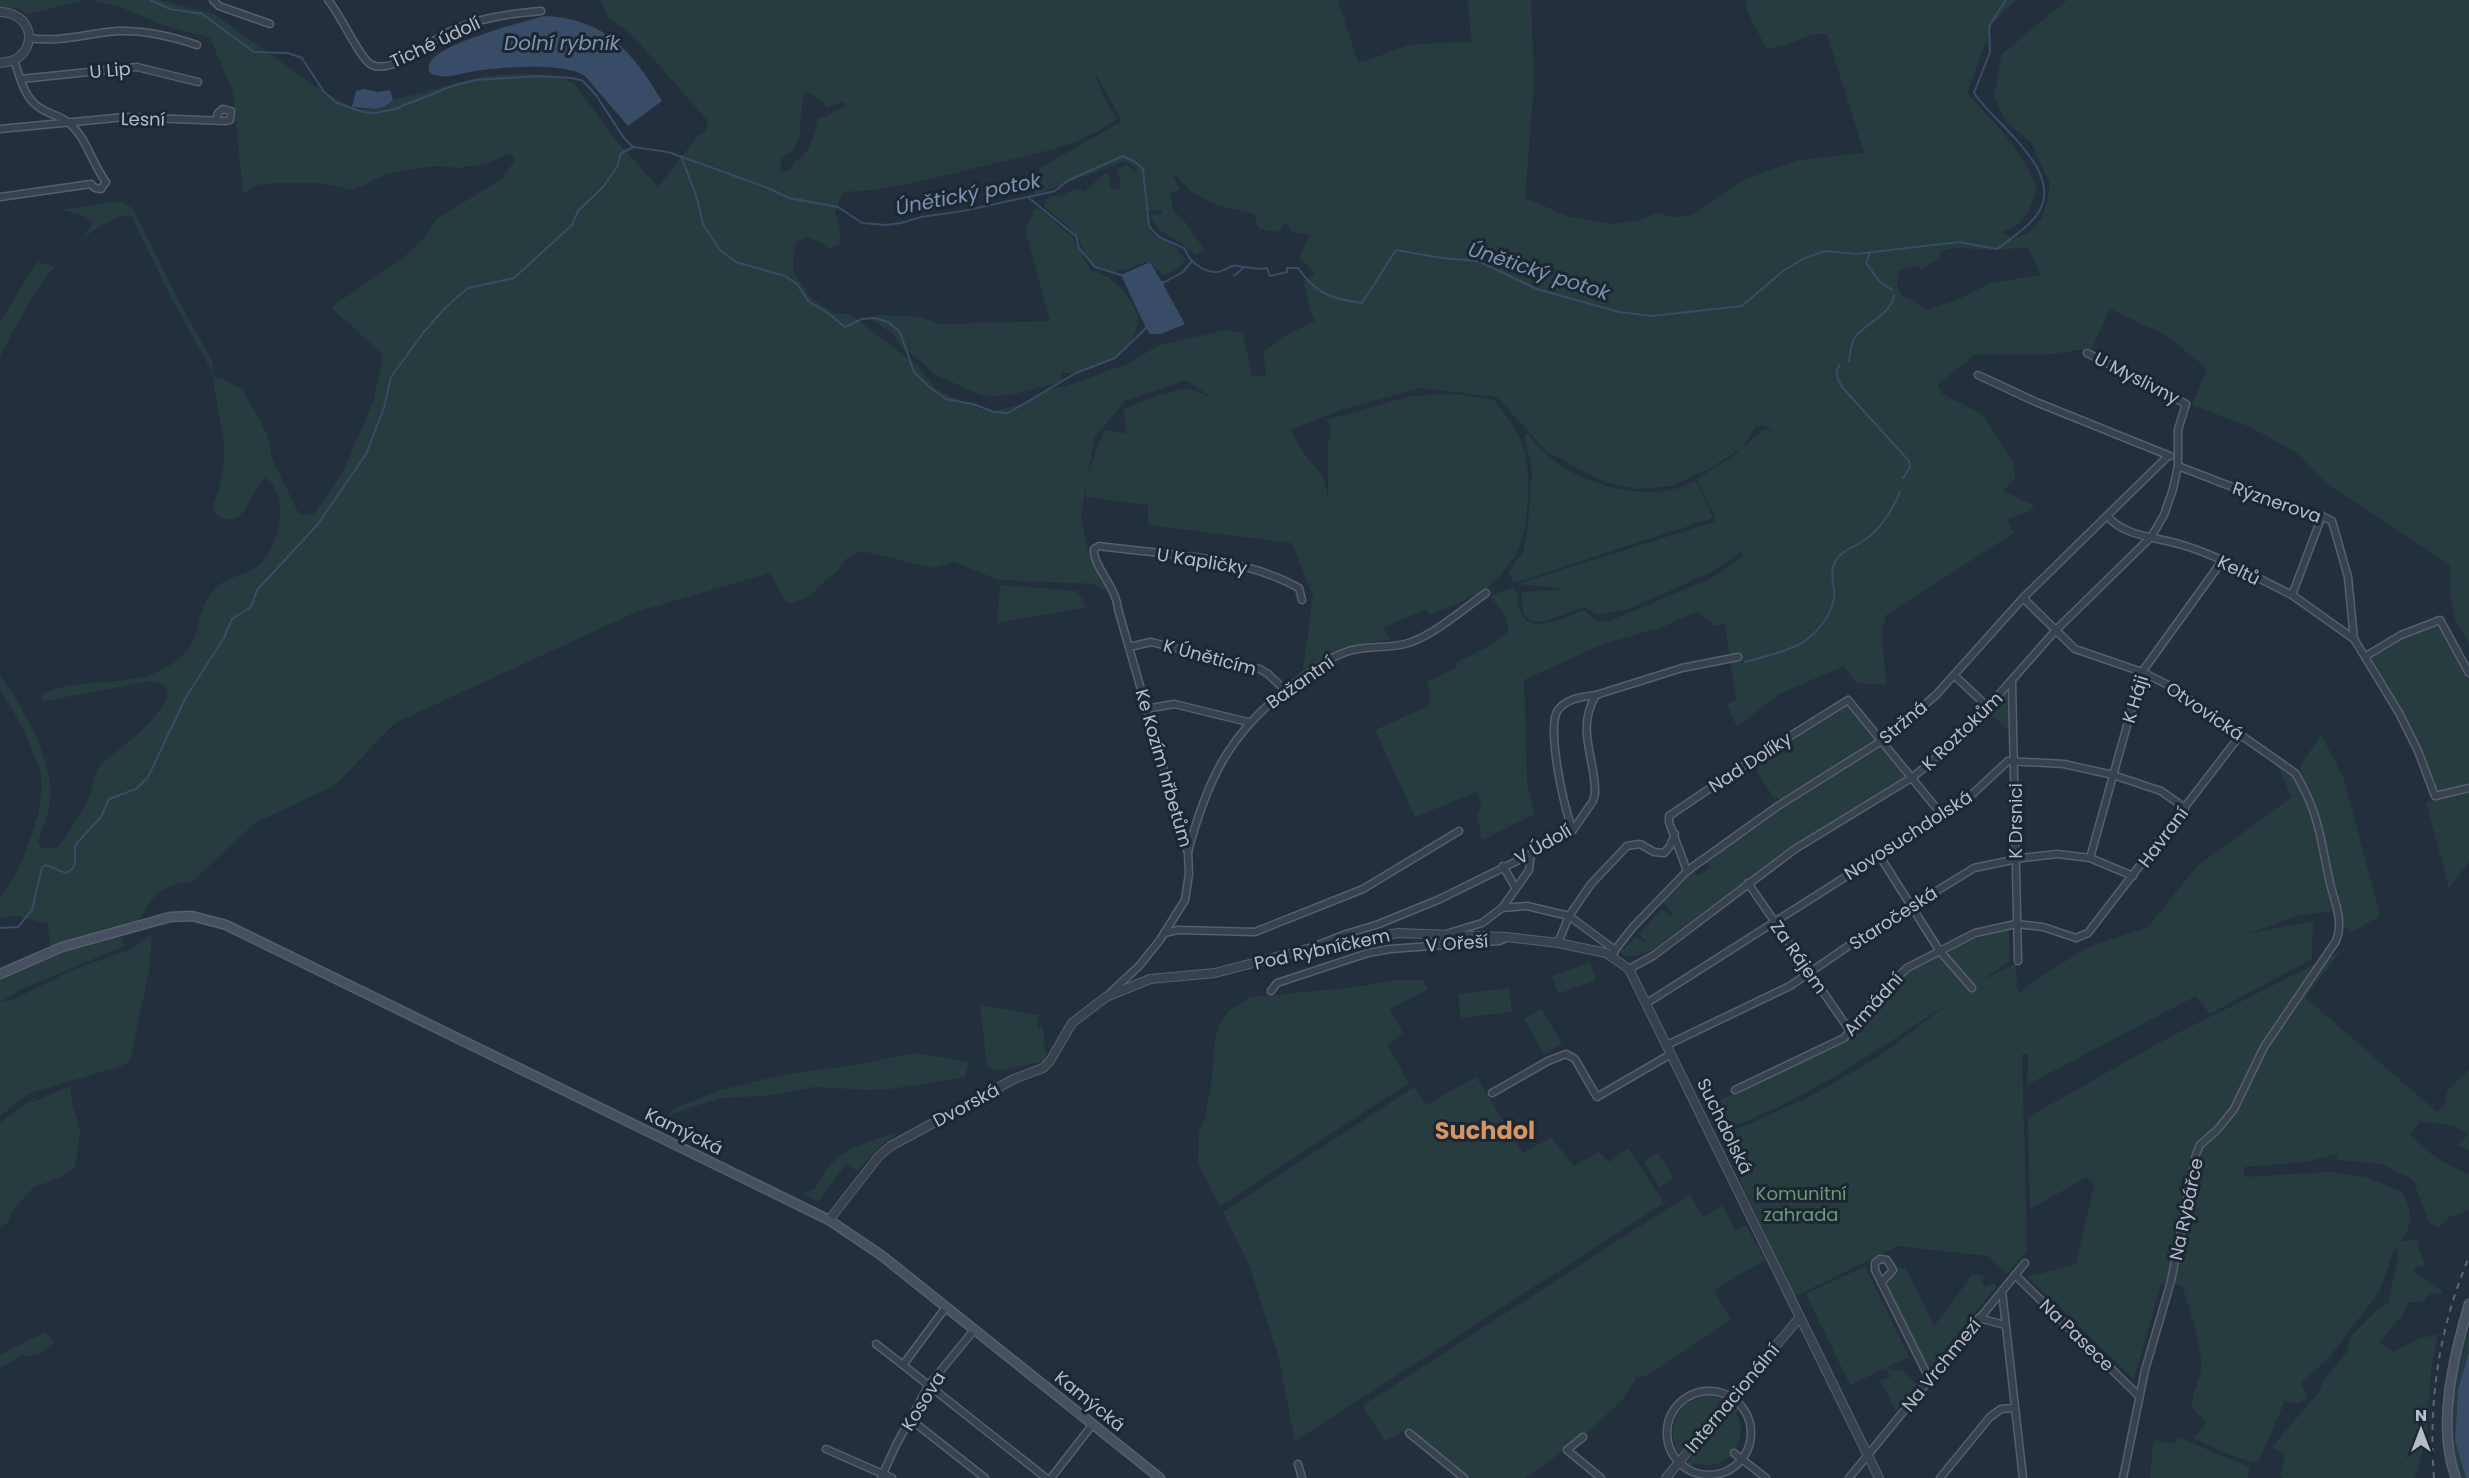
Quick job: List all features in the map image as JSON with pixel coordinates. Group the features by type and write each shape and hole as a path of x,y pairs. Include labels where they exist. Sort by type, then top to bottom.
{"main road":[{"name":"Kamýcká","path":"0,974 62,947 180,916 204,918 226,925 829,1220 863,1242 1160,1478"},
{"path":"2456,1478 2449,1452 2448,1412 2455,1351 2469,1304"}],"street":[{"path":"213,0 219,6 270,24"},
{"name":"Tiché údolí","path":"328,0 337,10 364,60 372,65 388,66 446,33 480,19 541,11"},
{"path":"0,12 11,13 22,20 27,26 29,38 21,54 14,60 0,63"},
{"path":"29,38 43,40 118,31 142,31 171,36 197,45"},
{"path":"14,60 27,96 39,108 69,122 81,137 106,182 104,188 95,188 91,184"},
{"name":"U Lip","path":"21,79 137,67 198,82"},
{"path":"36,124 39,108"},
{"name":"Lesní","path":"0,129 124,117 216,121"},
{"path":"0,197 91,184 100,174"},
{"name":"U Myslivny","path":"2087,353 2186,404"},
{"path":"1978,375 2036,402 2168,456 2177,455"},
{"name":"K Roztokům","path":"1629,969 1653,956 1795,849 1913,777 1948,748 2012,682 2055,631 2151,537 2170,502 2178,466 2178,430 2186,404"},
{"name":"Stržná","path":"1614,953 1641,918 1687,871 1778,806 1883,740 1936,695 2023,597 2108,517 2168,456"},
{"name":"Rýznerova","path":"2178,466 2292,510 2322,516 2332,521 2348,577 2354,639"},
{"path":"2292,596 2322,516"},
{"name":"Keltů","path":"2108,517 2141,536 2186,546 2222,561 2292,596 2354,639"},
{"name":"U Kapličky","path":"1094,554 1095,549 1099,546 1208,560 1250,568 1299,588 1302,600"},
{"name":"Ke Kozím hřbetům","path":"1094,554 1116,592 1146,709 1188,853 1189,874 1185,900 1164,933 1139,966 1106,997"},
{"name":"K Háji","path":"2090,858 2142,672 2222,561"},
{"name":"Bažantní","path":"1188,853 1210,785 1224,757 1248,722 1285,690 1321,664 1346,651 1407,643 1436,628 1486,593"},
{"name":"Otvovická","path":"2023,597 2075,649 2142,672 2172,687 2295,773 2308,794 2322,837 2330,884 2341,923 2336,941"},
{"path":"2366,656 2401,635 2440,620 2469,673"},
{"path":"2354,639 2399,713 2418,751 2435,796 2469,788"},
{"name":"K Úněticím","path":"1129,647 1151,642 1260,669 1285,690"},
{"path":"1573,830 1566,816 1561,794 1553,725 1556,713 1565,703 1682,668 1738,657"},
{"path":"1953,675 1988,707"},
{"name":"K Drsnici","path":"2012,682 2018,961"},
{"name":"V Údolí","path":"1314,946 1379,924 1440,898 1573,830 1593,801 1595,794 1585,724 1587,712 1596,695"},
{"name":"Nad Dolíky","path":"1687,871 1669,822 1669,816 1673,813 1848,700 1883,740"},
{"path":"1146,709 1174,704 1248,722"},
{"name":"Havraní","path":"2082,937 2088,933 2133,876 2241,734"},
{"path":"1883,740 1942,816"},
{"path":"2015,760 2064,764 2113,775 2161,791 2186,808"},
{"name":"Novosuchdolská","path":"1647,1003 1965,801 2008,761 2015,760"},
{"path":"1164,933 1178,930 1255,932 1363,889 1459,831"},
{"path":"1558,943 1569,916 1591,884 1627,846 1640,844 1654,852 1664,853 1675,834"},
{"path":"1442,934 1482,923 1502,908 1515,886 1529,870 1530,854"},
{"name":"Staročeská","path":"1667,1046 1790,986 1911,905 1974,868 2016,859 2057,854 2090,858 2133,876"},
{"path":"1879,855 1939,950 1972,988"},
{"path":"1503,866 1515,886"},
{"name":"Za Rájem","path":"1748,883 1850,1031"},
{"path":"1502,908 1527,906 1569,916 1614,953"},
{"name":"Armádní","path":"1735,1090 1747,1088 1842,1039 1906,968 1975,933 2016,924 2043,927 2070,936 2082,937"},
{"name":"Pod Rybníčkem","path":"1106,997 1150,979 1215,973 1314,946 1341,944 1398,933 1507,937 1614,953"},
{"name":"V Ořeší","path":"1271,991 1276,983 1368,953 1408,947 1498,941 1507,937"},
{"name":"Na Rybářce","path":"2123,1478 2139,1396 2171,1281 2196,1154 2200,1145 2218,1129 2234,1109 2264,1047 2336,941"},
{"name":"Suchdolská","path":"1614,953 1629,969 1647,1003 1879,1478"},
{"name":"Dvorská","path":"829,1220 879,1156 891,1146 1014,1079 1043,1068 1050,1061 1072,1023 1106,997"},
{"path":"1492,1093 1548,1060 1566,1054 1575,1059 1597,1097 1645,1067 1671,1054"},
{"path":"2015,1275 2025,1263"},
{"name":"Na Pasece","path":"2015,1275 2139,1396"},
{"name":"Na Vrchmezí","path":"1849,1478 2015,1275"},
{"path":"1881,1283 1929,1380"},
{"path":"2002,1291 2023,1478"},
{"path":"903,1365 946,1307"},
{"name":"Internacionální","path":"1666,1478 1799,1318"},
{"path":"1979,1318 2005,1325"},
{"name":"Kosova","path":"882,1475 929,1385 975,1330"},
{"path":"876,1344 1046,1478"},
{"path":"1703,1392 1718,1392 1732,1398 1743,1408 1751,1426 1750,1444 1743,1460 1729,1471 1712,1476 1694,1473 1678,1462 1667,1437 1668,1422 1676,1407 1688,1397 1703,1392"},
{"path":"1940,1478 1990,1417 2001,1409 2015,1408"},
{"path":"910,1419 985,1478"},
{"path":"1051,1478 1093,1424"},
{"path":"1409,1433 1464,1478"},
{"path":"1583,1437 1567,1450 1601,1478"},
{"path":"826,1449 892,1478"},
{"path":"1734,1453 1766,1478"},
{"path":"1299,1464 1302,1478"}],"green space":[{"path":"0,0 86,0 27,14 18,8 0,8"},
{"path":"91,0 159,0 214,14 318,88 358,109 376,109 393,100 484,76 523,74 556,76 575,84 614,138 658,187 698,136 705,132 708,121 641,45 626,30 610,20 600,0 1338,0 1358,62 1411,45 1472,42 1467,0 1531,0 1534,83 1525,198 1570,217 1613,224 1640,220 1657,213 1674,217 1691,215 1742,181 1778,167 1799,160 1864,153 1827,34 1812,35 1782,46 1766,48 1747,11 1746,0 2016,0 1993,23 1967,93 2017,151 2037,190 2021,221 2002,232 2013,239 2030,232 2042,218 2050,184 2031,142 2006,122 1994,97 2002,54 2067,0 2469,0 2469,645 2455,619 2451,602 2450,565 2327,484 2297,453 2248,426 2192,405 2206,371 2203,365 2165,335 2110,309 2092,348 2052,354 1974,355 1938,385 1942,394 1982,414 2013,461 2015,479 2003,491 2035,506 2028,512 2007,519 2014,533 1886,615 1882,630 1886,685 1856,683 1844,666 1779,694 1737,727 1727,704 1736,699 1725,624 1715,626 1697,611 1663,627 1603,644 1524,680 1527,783 1534,814 1482,840 1477,815 1482,804 1476,792 1415,817 1375,730 1426,707 1431,700 1427,682 1457,667 1456,663 1482,650 1508,632 1507,618 1490,596 1513,588 1520,611 1531,623 1548,623 1584,610 1596,620 1609,621 1712,578 1744,555 1741,552 1712,572 1629,609 1597,615 1585,607 1545,621 1531,621 1524,615 1521,592 1566,589 1517,584 1714,522 1715,518 1697,479 1732,457 1763,430 1773,431 1763,425 1755,427 1743,447 1709,469 1671,486 1639,489 1606,483 1547,452 1497,397 1421,388 1347,408 1290,430 1308,459 1323,476 1328,498 1328,443 1331,430 1327,420 1411,396 1457,394 1495,400 1520,437 1527,466 1528,496 1522,538 1513,558 1488,587 1475,595 1429,615 1426,609 1383,628 1391,639 1346,647 1303,669 1313,596 1292,543 1148,525 1148,505 1086,497 1086,486 1081,516 1089,556 1093,557 1112,594 1094,584 998,580 954,562 934,568 861,551 848,557 840,568 808,597 793,603 786,602 769,573 636,612 395,723 334,786 255,823 192,882 174,884 156,894 138,921 50,947 48,924 14,915 0,918 0,896 14,878 23,859 38,815 42,787 40,770 22,726 0,690 0,675 17,700 44,756 48,771 50,800 38,841 45,849 57,847 83,809 100,765 150,722 162,708 167,695 165,686 151,681 45,701 41,694 71,686 148,676 172,664 194,640 202,610 211,594 225,581 248,572 266,557 277,535 280,509 274,486 266,478 262,480 244,511 236,519 221,519 212,508 220,486 224,462 224,441 211,370 172,299 131,216 117,218 90,233 74,246 86,234 93,222 80,214 60,210 122,201 133,209 212,361 213,377 221,378 243,390 267,434 272,459 299,514 313,515 343,472 374,399 383,355 331,307 403,258 423,239 437,219 501,179 514,162 514,157 509,154 487,163 459,168 434,166 386,174 354,190 319,183 274,183 259,185 243,193 233,92 210,38 162,25 118,6","holes":["1093,69 1122,121 1040,168 1034,195 1125,161 1136,168 1137,174 1127,164 1116,170 1121,181 1118,190 1110,187 1109,174 1105,173 1084,192 1076,189 1046,199 1044,207 1072,231 1090,261 1100,269 1108,271 1118,271 1150,262 1164,276 1186,260 1177,248 1150,233 1146,211 1163,210 1160,214 1151,215 1158,228 1196,255 1204,249 1185,222 1173,210 1170,194 1180,189 1174,178 1175,175 1191,192 1216,205 1254,214 1259,229 1278,232 1287,223 1291,232 1310,235 1299,257 1315,274 1303,281 1313,318 1316,321 1282,337 1263,353 1266,376 1252,376 1243,333 1225,330 1157,346 1130,363 1066,386 1044,390 1029,401 1015,406 994,411 981,409 936,389 919,367 867,327 849,314 834,313 812,299 794,274 793,261 796,242 807,237 820,242 829,249 839,244 840,231 835,212 843,192 911,183 1032,155 1069,144 1102,129 1117,119 1103,96","805,91 821,100 827,107 843,102 846,106 818,118 805,154 794,162 791,168 780,173 781,158 793,150 800,135","2028,247 2040,275 1990,283 1955,301 1926,310 1912,300 1901,296 1897,283 1899,270 1918,265 1921,270 1940,258 1940,253 1945,250 1957,248 1988,250","1186,380 1211,397 1189,388 1160,395 1124,409 1126,434 1104,430 1088,474 1094,438 1125,401"]},
{"path":"1035,208 1042,211 1072,237 1091,271 1102,274 1116,283 1133,305 1138,318 1136,331 1129,345 1115,356 1075,373 1061,371 1063,381 1015,394 985,397 936,375 912,354 903,350 892,333 869,318 878,315 920,317 941,324 1050,321 1025,229"},
{"path":"66,254 44,280 20,318 0,357 0,322 37,262 54,266"},
{"path":"1528,434 1540,449 1572,472 1611,487 1651,492 1670,490 1697,481 1713,518 1514,583 1508,572 1523,552 1528,525 1532,470 1524,435"},
{"path":"1000,585 1077,591 1087,607 997,623"},
{"path":"2437,623 2469,681 2469,783 2437,792 2416,739 2370,656 2418,630"},
{"path":"2004,693 2010,697 2011,733 1989,712"},
{"path":"1847,704 1877,740 1780,801 1777,797 1775,799 1777,803 1753,765"},
{"name":"Komunitní zahrada","path":"2321,734 2344,779 2380,916 2350,932 2341,923 2324,837 2310,795 2337,910 2296,916 2248,934 2313,921 2312,959 2210,1014 2196,996 2027,1085 2028,1054 2022,1054 2027,1252 2007,1274 1988,1256 1898,1246 1794,1297 1720,1137 1811,1096 1881,1055 1949,1003 1930,1015 1927,1013 1929,1016 1827,1081 1746,1121 1717,1132 1706,1107 1843,1042 1903,976 1938,955 1969,989 1975,986 1945,952 1989,933 2009,929 2010,961 1978,983 2016,963 2017,990 2020,994 2025,987 2086,948 2148,927 2197,866 2292,797 2276,763 2299,775 2301,765"},
{"path":"1882,746 1905,774 1905,778 1705,911 1651,951 1630,957 1619,951 1620,946 1624,949 1636,937 1647,943 1639,934 1662,909 1670,916 1673,914 1660,900 1693,871 1698,876 1710,867 1706,861 1759,823"},
{"path":"2469,791 2469,862 2449,888 2426,802"},
{"path":"152,934 149,971 130,1061 121,1066 30,1093 0,1116 0,978 79,946 120,936 124,946 20,990 1,1002 10,1001 75,969 132,949"},
{"path":"2341,951 2305,997 2437,1112 2445,1105 2447,1091 2469,1070 2469,1134 2454,1126 2421,1121 2410,1134 2437,1158 2469,1174 2469,1210 2449,1217 2439,1228 2430,1224 2413,1180 2382,1164 2337,1160 2337,1154 2305,1162 2244,1167 2244,1177 2329,1172 2367,1177 2403,1192 2410,1222 2401,1241 2418,1240 2419,1251 2426,1265 2415,1268 2414,1271 2443,1292 2430,1293 2423,1302 2409,1302 2403,1315 2379,1342 2393,1352 2418,1339 2438,1334 2431,1370 2426,1439 2415,1478 2283,1478 2280,1476 2285,1455 2272,1447 2319,1392 2324,1379 2346,1353 2351,1336 2379,1308 2388,1303 2398,1259 2397,1248 2393,1252 2380,1291 2328,1359 2301,1383 2307,1399 2296,1404 2285,1401 2258,1463 2232,1456 2193,1438 2207,1423 2192,1407 2201,1362 2195,1328 2182,1285 2161,1284 2134,1379 2028,1277 2076,1264 2094,1184 2087,1177 2030,1209 2028,1117 2164,1040"},
{"path":"1590,962 1596,980 1558,994 1552,976"},
{"path":"1393,980 1424,980 1428,989 1390,1009 1403,1033 1387,1045 1409,1083 1220,1206 1198,1163 1199,1132 1204,1122 1212,1080 1215,1039 1219,1025 1230,1010 1250,997 1357,987"},
{"path":"1509,988 1512,1012 1461,1018 1458,994"},
{"path":"980,1005 1039,1015 1037,1030 1040,1025 1043,1026 1046,1061 999,1070 987,1067"},
{"path":"1542,1009 1562,1044 1544,1054 1524,1019"},
{"path":"915,1053 969,1062 965,1077 891,1089 815,1087 763,1096 721,1098 668,1115 674,1108 721,1090 781,1075 854,1065"},
{"path":"1476,1077 1523,1153 1551,1137 1574,1166 1599,1152 1609,1162 1628,1148 1664,1203 1295,1441 1279,1359 1248,1262 1223,1212 1414,1087 1426,1105"},
{"path":"70,1086 72,1103 80,1130 75,1168 57,1179 34,1187 15,1208 7,1223 0,1227 0,1123 35,1097 31,1103"},
{"path":"899,1132 876,1150 857,1171 846,1164 818,1202 803,1193 814,1189 837,1158 862,1144"},
{"path":"2469,1134 2469,1151 2457,1145"},
{"path":"1658,1153 1674,1178 1660,1187 1644,1162"},
{"path":"1690,1194 1703,1218 1723,1205 1735,1231 1746,1225 1765,1260 1714,1290 1731,1320 1650,1374 1636,1378 1623,1399 1583,1437 1525,1478 1469,1478 1410,1428 1385,1441 1362,1406"},
{"path":"1865,1266 1909,1357 1850,1385 1806,1294"},
{"path":"1897,1268 1906,1268 1934,1326 1973,1274 1986,1276 1981,1281 1986,1287 1993,1283 1997,1286 1931,1366 1926,1366 1886,1286"},
{"path":"2469,1331 2469,1352 2458,1389 2455,1441 2466,1478 2463,1478 2457,1460 2453,1423 2456,1386"},
{"path":"45,1332 54,1342 38,1355 21,1356 0,1368 0,1355"},
{"path":"1886,1369 1902,1371 1917,1384 1896,1411 1880,1380 1891,1377"},
{"path":"1713,1396 1723,1399 1679,1453 1674,1443 1673,1433 1678,1414 1692,1401"},
{"path":"1735,1405 1741,1410 1736,1412 1741,1434 1733,1453 1726,1460 1716,1464 1694,1463 1691,1467 1686,1464"},
{"path":"2177,1437 2250,1467 2248,1478 2150,1478 2153,1443 2156,1440 2175,1444"}],"water":[{"name":"Dolní rybník","path":"545,16 584,23 615,41 640,67 662,101 628,126 585,76 575,72 548,67 516,67 487,69 448,76 431,74 429,66 431,61 450,47 484,34"},
{"path":"364,89 378,92 390,90 393,100 386,106 376,109 352,107 356,91"},
{"path":"1150,262 1161,281 1164,281 1164,286 1185,324 1161,334 1150,334 1121,275"},
{"path":"2469,1352 2469,1478 2466,1478 2455,1441 2458,1389"}],"waterway":[{"name":"Únětický potok","path":"150,0 170,9 202,14 254,52 288,53 302,58 324,92 337,103 363,112 375,113 395,109 455,85 476,80 539,76 583,81 596,95 624,138 633,147 668,152 768,188 789,198 838,207 862,223 886,225 901,223 921,217 963,211 1055,191 1067,181 1123,156 1134,161 1143,169 1149,225 1152,230 1160,237 1185,249 1193,261 1212,272 1220,272 1236,265 1253,269 1267,268 1270,276 1287,272 1287,268 1298,268 1311,284 1326,294 1342,300 1362,303 1396,250 1442,258 1478,261 1537,289 1619,312 1652,316 1742,306 1783,271 1803,259 1824,251 1856,254 1959,242 1997,249 2018,234 2036,216 2044,200 2043,183 2025,150 1974,93 1990,52 1989,26 2006,0"},
{"path":"0,928 18,927 32,910 42,867 46,865 66,873 71,871 75,864 76,844 101,817 109,799 136,789 148,777 186,697 224,638 232,619 251,607 257,590 318,524 366,454 384,408 391,377 423,333 446,307 468,288 514,278 572,225 578,211 603,187 617,167 621,153 632,148"},
{"path":"681,156 697,198 703,224 720,250 736,262 785,276 797,284 809,302 828,313 845,327 862,319 875,318 888,322 900,332 914,372 946,399 973,404 994,412 1008,413 1076,373 1115,358 1146,328"},
{"path":"1029,198 1076,236 1079,248 1095,267 1121,275"},
{"path":"1870,253 1866,263 1880,282 1892,290"},
{"path":"1165,282 1183,272 1192,261"},
{"path":"1234,276 1243,268"},
{"path":"1849,361 1855,337 1888,308 1894,295"},
{"path":"1840,365 1837,373 1842,387 1909,461 1910,467 1903,478"},
{"path":"1745,662 1792,648 1816,631 1826,619 1833,605 1832,571 1835,562 1844,552 1865,540 1876,530 1889,513 1900,492"}],"railway":[{"path":"2434,1478 2433,1421 2438,1365 2450,1311 2469,1257"}],"district":[{"name":"Suchdol","path":"1485,1130"}]}
